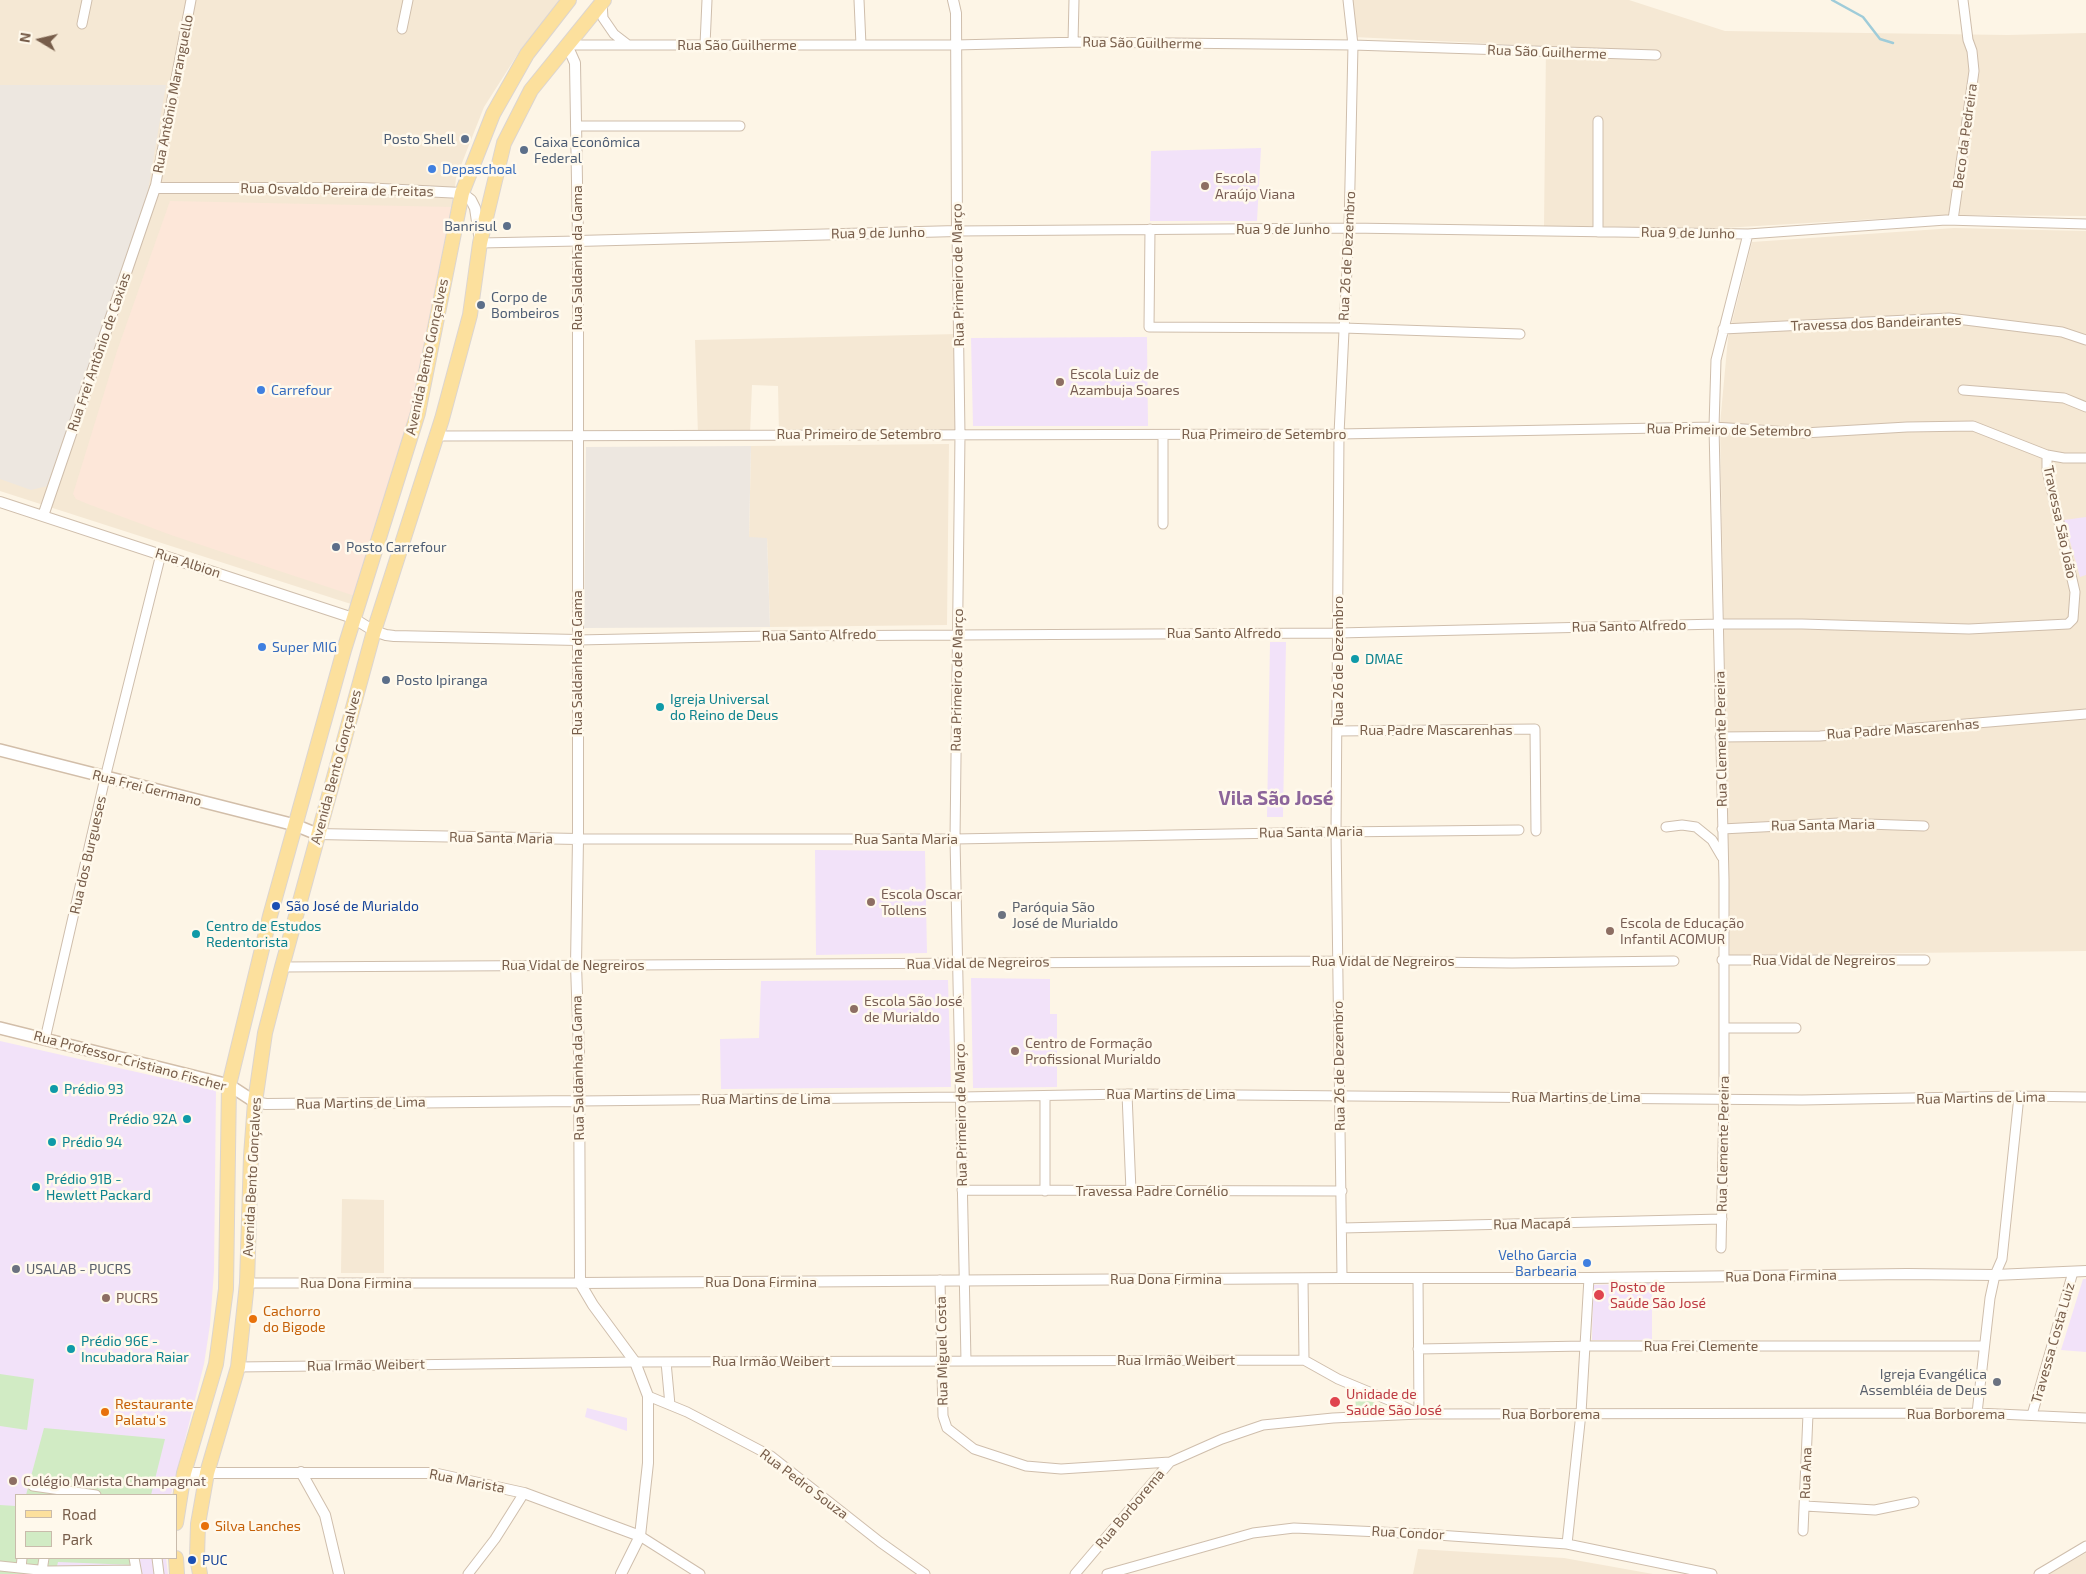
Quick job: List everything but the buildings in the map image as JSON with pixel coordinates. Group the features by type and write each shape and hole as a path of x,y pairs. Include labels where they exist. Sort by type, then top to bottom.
{"main road":[{"name":"Avenida Bento Gonçalves","path":"178,1506 184,1473 216,1364 226,1288 229,1085 270,916 353,618 418,414 462,193 493,114 527,54 569,0"},
{"name":"Avenida Bento Gonçalves","path":"200,1574 197,1557 198,1524 207,1473 238,1367 247,1283 251,1156 256,1102 265,1034 282,967 374,631 436,436 470,315 480,243 504,143 530,90 603,1"},
{"name":"Rua Frei Germano","path":"0,750 295,824"},
{"name":"Rua Santa Maria","path":"295,824 317,834"},
{"name":"Rua Professor Cristiano Fischer","path":"0,1028 229,1085 256,1102"},
{"path":"176,1559 177,1574"}],"street":[{"path":"82,24 87,0"},
{"name":"Rua Antônio Maranguello","path":"155,188 191,0"},
{"path":"402,29 408,0"},
{"path":"705,44 707,0"},
{"path":"859,0 861,45"},
{"name":"Rua Primeiro de Março","path":"953,0 956,13 960,435 955,840 966,1361"},
{"path":"1073,42 1074,0"},
{"name":"Rua 26 de Dezembro","path":"1342,1278 1336,832 1339,434 1349,228 1353,45 1348,0"},
{"name":"Beco da Pedreira","path":"1953,220 1974,71 1963,0"},
{"path":"603,1 603,18 614,34 628,44"},
{"name":"Rua São Guilherme","path":"566,45 955,45 1073,42 1353,45 1656,55"},
{"name":"Rua Saldanha da Gama","path":"566,45 574,63 578,241 578,839 576,965 580,1283"},
{"path":"1598,121 1598,232"},
{"path":"576,126 740,126"},
{"name":"Rua Osvaldo Pereira de Freitas","path":"155,188 362,188 462,193"},
{"name":"Rua Frei Antônio de Caxias","path":"42,516 155,188"},
{"path":"462,193 471,200 476,208 480,243"},
{"name":"Rua 9 de Junho","path":"480,243 957,231 1349,228 1748,234 1953,220 2086,224"},
{"path":"1150,229 1149,327 1343,328 1520,334"},
{"name":"Rua Clemente Pereira","path":"1721,1248 1724,1028 1719,624 1714,427 1716,360 1748,234"},
{"name":"Travessa dos Bandeirantes","path":"1723,329 1949,318 2062,332 2086,340"},
{"path":"1963,390 2064,398 2086,407"},
{"name":"Rua Primeiro de Setembro","path":"436,436 1339,434 1714,427 1804,433 1906,426 1973,426 2047,455 2064,458 2086,458"},
{"path":"1163,435 1163,524"},
{"name":"Travessa São João","path":"2047,455 2047,470 2075,592 2073,619"},
{"name":"Rua Albion","path":"0,502 353,618 374,631"},
{"name":"Rua dos Burgueses","path":"45,1039 161,554"},
{"name":"Rua Santo Alfredo","path":"374,631 394,636 577,640 958,634 1338,633 1719,624 1802,624 1969,629 2068,624 2073,619"},
{"name":"Rua Padre Mascarenhas","path":"1720,737 1820,736 2086,714"},
{"name":"Rua Padre Mascarenhas","path":"1337,731 1535,730 1536,830"},
{"name":"Rua Santa Maria","path":"1722,829 1839,823 1924,826"},
{"path":"1666,827 1682,824 1696,827 1712,840 1722,857"},
{"name":"Rua Santa Maria","path":"317,834 578,839 955,840 1519,830"},
{"name":"Rua Vidal de Negreiros","path":"1722,960 1925,960"},
{"name":"Rua Vidal de Negreiros","path":"282,967 1674,961"},
{"path":"1724,1028 1796,1028"},
{"path":"1127,1094 1131,1192"},
{"name":"Rua Martins de Lima","path":"256,1102 266,1104 961,1098 1127,1094 1802,1100 2019,1096 2086,1097"},
{"path":"1045,1096 1045,1191"},
{"path":"1977,1413 1990,1298 1995,1275 2002,1259 2019,1096"},
{"name":"Travessa Padre Cornélio","path":"962,1190 1131,1192 1342,1191"},
{"name":"Rua Macapá","path":"1342,1228 1722,1219"},
{"name":"Rua Dona Firmina","path":"247,1283 1589,1278 1907,1274 1995,1275 2086,1271"},
{"name":"Travessa Costa Luiz","path":"2032,1415 2073,1272"},
{"path":"1303,1278 1304,1360 1338,1379 1419,1414 1418,1278"},
{"path":"1568,1544 1581,1414 1589,1278"},
{"name":"Rua Miguel Costa","path":"940,1280 943,1416 947,1428 974,1449 1026,1466 1061,1469 1170,1462"},
{"path":"580,1283 593,1305 635,1362 648,1396 648,1463 640,1536 621,1574"},
{"name":"Rua Frei Clemente","path":"1418,1349 1585,1346 1984,1346"},
{"name":"Rua Irmão Weibert","path":"238,1367 635,1362 1304,1360"},
{"path":"666,1362 670,1406"},
{"name":"Rua Pedro Souza","path":"648,1396 687,1412 771,1456 880,1542 925,1574"},
{"name":"Rua Borborema","path":"1075,1574 1170,1462 1222,1439 1263,1425 1334,1418 1419,1414 1977,1413 2086,1418"},
{"name":"Rua Ana","path":"1803,1531 1808,1414"},
{"path":"302,1472 325,1515 339,1574"},
{"name":"Rua Marista","path":"184,1473 433,1472 524,1493 640,1536 700,1574"},
{"path":"33,1486 54,1492 82,1494"},
{"path":"468,1574 495,1540 524,1493"},
{"path":"1804,1506 1874,1510 1914,1502"},
{"name":"Rua Condor","path":"1107,1574 1253,1533 1294,1528 1423,1534 1568,1544 1712,1574"},
{"path":"2039,1574 2086,1546"},
{"path":"21,1568 22,1559"},
{"path":"42,1571 44,1559"},
{"path":"0,1566 42,1571 137,1572 134,1559"},
{"path":"157,1559 159,1574"}],"shaded area":[{"path":"0,0 561,0 521,49 484,107 456,178 453,207 355,596 351,604 0,491"},
{"path":"1353,0 1629,0 1725,31 2008,35 2086,33 2086,216 1944,215 1723,228 1544,226 1546,46 1353,37"},
{"path":"0,85 166,85 145,208 47,486 31,490 0,479"},
{"name":"Escola Araújo Viana","path":"1261,148 1257,221 1150,221 1151,151"},
{"name":"Carrefour","path":"170,201 453,207 412,412 355,596 171,535 76,499 73,494 117,351"},
{"path":"1954,228 2086,231 2086,951 1730,955 1720,424 1728,338 1752,242"},
{"path":"958,334 960,435 779,434 778,386 752,385 750,434 698,435 695,340"},
{"name":"Escola Luiz de Azambuja Soares","path":"1147,337 1148,426 973,426 971,338"},
{"path":"949,444 947,625 770,627 767,538 749,538 751,446"},
{"path":"751,446 749,537 767,538 770,627 584,628 586,447"},
{"path":"2086,517 2086,575 2080,577 2064,520"},
{"path":"1270,642 1286,642 1283,817 1267,817"},
{"name":"Escola Oscar Tollens","path":"815,850 925,851 927,953 816,955"},
{"name":"Centro de Formação Profissional Murialdo","path":"971,978 1050,979 1050,1014 1057,1014 1057,1087 973,1088"},
{"name":"Escola São José de Murialdo","path":"948,980 951,1087 721,1089 720,1039 759,1038 761,981"},
{"name":"PUCRS","path":"0,1041 216,1090 214,1271 210,1325 204,1364 171,1494 15,1494 15,1559 166,1559 168,1574 0,1574"},
{"path":"342,1199 384,1200 384,1273 341,1273"},
{"path":"2083,1279 2086,1279 2086,1352 2061,1350"},
{"path":"1652,1283 1652,1340 1592,1340 1593,1285"},
{"path":"587,1408 627,1418 627,1431 585,1417"},
{"path":"1418,1549 1564,1558 1653,1574 1413,1574"},
{"path":"2086,1553 2086,1574 2048,1574"}],"green space":[{"path":"0,1374 34,1379 27,1430 0,1426"},
{"path":"1355,1396 1384,1406 1356,1407"},
{"path":"44,1428 165,1439 151,1494 26,1494"},
{"path":"0,1505 15,1506 15,1559 136,1559 134,1565 58,1562 55,1574 0,1574"}],"waterway":[{"path":"1832,0 1863,17 1880,39 1893,43"}],"place":[{"name":"Posto Shell","path":"465,139"},
{"name":"Caixa Econômica Federal","path":"524,150"},
{"name":"Depaschoal","path":"432,169"},
{"name":"Escola Araújo Viana","path":"1205,186"},
{"name":"Banrisul","path":"507,226"},
{"name":"Corpo de Bombeiros","path":"481,305"},
{"name":"Escola Luiz de Azambuja Soares","path":"1060,382"},
{"name":"Carrefour","path":"261,390"},
{"name":"Posto Carrefour","path":"336,547"},
{"name":"Super MIG","path":"262,647"},
{"name":"DMAE","path":"1355,659"},
{"name":"Posto Ipiranga","path":"386,680"},
{"name":"Igreja Universal do Reino de Deus","path":"660,707"},
{"name":"Escola Oscar Tollens","path":"871,902"},
{"name":"São José de Murialdo","path":"276,906"},
{"name":"Paróquia São José de Murialdo","path":"1002,915"},
{"name":"Escola de Educação Infantil ACOMUR","path":"1610,931"},
{"name":"Centro de Estudos Redentorista","path":"196,934"},
{"name":"Escola São José de Murialdo","path":"854,1009"},
{"name":"Centro de Formação Profissional Murialdo","path":"1015,1051"},
{"name":"Prédio 93","path":"54,1089"},
{"name":"Prédio 92A","path":"187,1119"},
{"name":"Prédio 94","path":"52,1142"},
{"name":"Prédio 91B - Hewlett Packard","path":"36,1187"},
{"name":"Velho Garcia Barbearia","path":"1587,1263"},
{"name":"USALAB - PUCRS","path":"16,1269"},
{"name":"Posto de Saúde São José","path":"1599,1295"},
{"name":"PUCRS","path":"106,1298"},
{"name":"Cachorro do Bigode","path":"253,1319"},
{"name":"Prédio 96E - Incubadora Raiar","path":"71,1349"},
{"name":"Igreja Evangélica Assembléia de Deus","path":"1997,1382"},
{"name":"Unidade de Saúde São José","path":"1335,1402"},
{"name":"Restaurante Palatu's","path":"105,1412"},
{"name":"Colégio Marista Champagnat","path":"13,1481"},
{"name":"Silva Lanches","path":"205,1526"},
{"name":"PUC","path":"192,1560"}],"district":[{"name":"Vila São José","path":"1276,799"}]}
